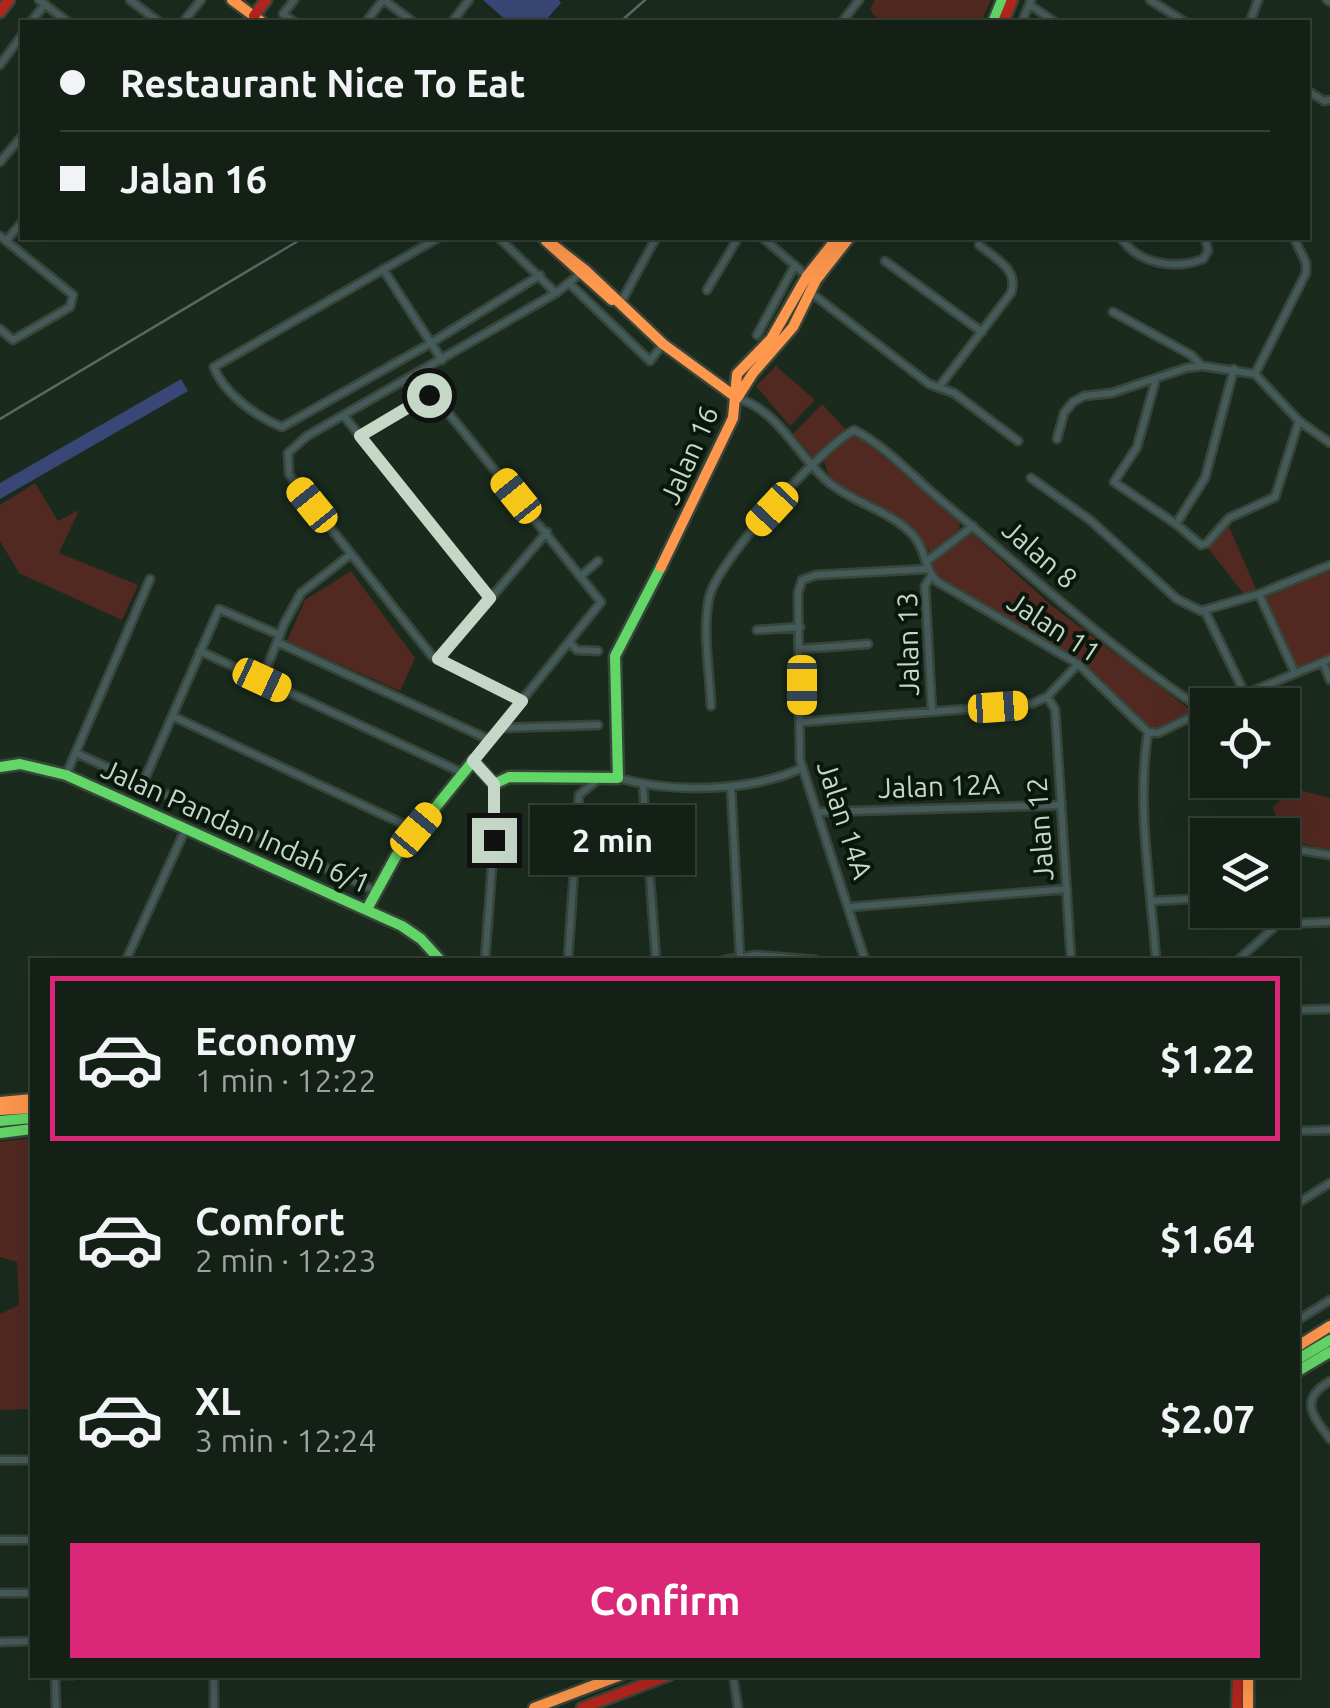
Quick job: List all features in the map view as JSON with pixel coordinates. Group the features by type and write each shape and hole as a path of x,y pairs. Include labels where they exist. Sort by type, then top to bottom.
{"main road":[{"path":"0,12 9,0"},
{"path":"232,0 258,19 266,0"},
{"path":"546,240 705,378 737,398"},
{"path":"705,378 721,380 737,374 771,339 807,276 835,240"},
{"path":"737,398 752,373 793,327 810,292 848,240"},
{"path":"737,374 737,398"},
{"name":"Jalan 16","path":"618,778 615,656 694,504 733,418 737,398"},
{"path":"367,909 416,830 473,761 494,784 509,778 618,778"},
{"name":"Jalan Pandan Indah 6/1","path":"0,767 20,764 66,775 367,909 421,939 438,958"},
{"path":"0,1102 30,1099"},
{"path":"0,1110 30,1108"},
{"path":"0,1121 30,1118"},
{"path":"0,1134 30,1129"},
{"path":"1300,1345 1330,1326"},
{"path":"1300,1358 1330,1340"},
{"path":"1300,1370 1330,1352"},
{"path":"534,1708 614,1678"},
{"path":"582,1708 660,1678"},
{"path":"1238,1678 1238,1708"},
{"path":"1248,1678 1248,1708"}],"street":[{"path":"130,0 157,20"},
{"path":"185,20 200,0"},
{"path":"291,20 283,14 294,0"},
{"path":"368,20 384,0 410,20"},
{"path":"454,20 470,0"},
{"path":"844,20 859,0"},
{"path":"1150,0 1182,20"},
{"path":"42,2 65,20"},
{"path":"1030,2 1052,20"},
{"path":"0,65 20,37"},
{"path":"0,162 20,138"},
{"path":"0,329 13,340 70,308 73,301 72,295 3,238"},
{"path":"434,240 214,367 219,381 270,422 282,426 431,343 540,275"},
{"path":"501,240 556,292"},
{"path":"618,303 655,240"},
{"path":"707,290 737,240"},
{"path":"764,240 807,276"},
{"path":"1123,240 1138,254 1164,264 1184,266 1206,256 1205,240"},
{"path":"1255,374 1306,273 1306,263 1295,240"},
{"path":"939,387 1011,293 1012,272 978,245"},
{"path":"886,261 982,332"},
{"path":"757,335 795,266"},
{"path":"383,269 442,360"},
{"path":"522,701 432,656 295,483 288,453 293,445 556,292 583,272"},
{"path":"569,282 650,361 664,344"},
{"path":"810,292 929,384 954,393 1018,440"},
{"path":"1113,312 1190,355 1202,366"},
{"path":"1057,439 1064,413 1084,396 1112,393 1202,366 1255,374 1299,421 1330,443"},
{"path":"1176,524 1205,478 1234,369"},
{"path":"1156,379 1137,446 1114,482 1204,545 1229,518 1275,497 1299,421"},
{"path":"360,436 433,394 601,602 473,761"},
{"name":"Jalan 16","path":"737,398 760,406 830,483 904,526 916,538 929,569"},
{"path":"344,416 490,598"},
{"name":"Jalan 8","path":"813,466 849,432 858,432 1094,630 1190,700"},
{"path":"712,706 707,615 712,588 740,545 813,466"},
{"path":"1032,478 1090,520 1178,599 1204,611 1241,688"},
{"path":"929,569 972,526"},
{"path":"438,659 547,532"},
{"path":"262,680 301,593 351,554"},
{"path":"581,576 598,561"},
{"path":"1204,611 1260,594 1330,565"},
{"name":"Jalan 14A","path":"864,958 802,768 798,592 802,580 816,575 929,569"},
{"name":"Jalan 11","path":"929,569 1078,664 1150,732"},
{"name":"Jalan 13","path":"929,569 925,586 932,712"},
{"path":"66,775 150,579"},
{"path":"1260,594 1294,673"},
{"path":"142,783 219,609 490,740"},
{"path":"757,630 800,627"},
{"path":"570,644 577,650 598,650"},
{"path":"801,649 868,644"},
{"path":"200,651 463,773"},
{"path":"1258,688 1326,660 1330,680"},
{"path":"1047,697 1078,664"},
{"name":"Jalan 13","path":"802,722 1031,704 1047,697"},
{"name":"Jalan 12","path":"1047,697 1055,710 1071,958"},
{"path":"172,716 416,830"},
{"path":"1156,958 1144,757 1150,732 1190,716"},
{"path":"500,728 598,725"},
{"path":"76,753 376,891"},
{"path":"618,778 644,785 731,786 772,781 802,768"},
{"path":"568,958 579,795 601,778"},
{"path":"485,958 494,784"},
{"path":"644,785 656,958"},
{"path":"731,786 740,957"},
{"name":"Jalan 12A","path":"819,812 1061,806"},
{"path":"127,958 185,830"},
{"path":"1300,848 1330,855"},
{"path":"850,907 1067,888"},
{"path":"1152,902 1190,899"},
{"path":"1240,958 1278,924 1330,922"},
{"path":"735,958 765,958"},
{"path":"1300,1010 1330,1010"},
{"path":"1300,1131 1330,1130"},
{"path":"1300,1202 1330,1183"},
{"path":"1300,1319 1330,1300"},
{"path":"1330,1382 1317,1389 1311,1399 1311,1410 1330,1440"},
{"path":"0,1460 30,1460"},
{"path":"0,1540 30,1540"},
{"path":"0,1593 30,1593"},
{"path":"0,1642 30,1641"},
{"path":"55,1678 56,1708"},
{"path":"214,1678 214,1708"},
{"path":"734,1678 738,1708"}],"shaded area":[{"path":"875,0 991,0 982,20 878,20 870,9"},
{"path":"776,366 815,400 790,426 756,386"},
{"path":"822,404 846,430 815,459 793,434"},
{"path":"850,435 861,437 960,522 959,529 930,553 917,533 829,477 824,461"},
{"path":"35,483 58,521 79,510 59,553 138,585 122,620 19,573 0,541 0,505"},
{"path":"1227,522 1256,589 1244,594 1207,547"},
{"path":"970,532 1052,606 1190,713 1158,729 1150,727 1080,659 935,576 932,562"},
{"path":"351,571 415,658 400,691 287,641 305,600"},
{"path":"1330,571 1330,656 1297,670 1263,595"},
{"path":"1300,790 1330,798 1330,851 1300,843 1300,818 1276,818 1273,807 1282,798 1300,798"},
{"path":"30,1138 30,1409 0,1410 0,1314 19,1305 17,1262 0,1257 0,1142"}],"water":[{"path":"483,0 561,3 546,20 506,20"},
{"path":"181,379 188,391 0,499 0,483"}],"tram line":[{"path":"622,20 645,0"},
{"path":"0,419 300,240"}],"traffic: fast":[{"path":"994,20 1002,0"},
{"path":"367,909 396,856 473,761 494,784 509,777 618,778 615,656 661,567"},
{"path":"0,767 20,764 66,775 402,926 438,958"},
{"path":"0,1121 30,1118"},
{"path":"0,1133 30,1129"},
{"path":"1300,1358 1330,1340"},
{"path":"1300,1370 1330,1352"}],"traffic: slow":[{"path":"232,0 259,20"},
{"path":"547,240 585,270 663,344 737,398"},
{"path":"661,567 733,418 737,374 771,339 807,276 835,240"},
{"path":"737,398 793,327 816,280 847,240"},
{"path":"546,241 612,300"},
{"path":"0,1102 30,1099"},
{"path":"0,1110 30,1108"},
{"path":"1300,1345 1330,1326"},
{"path":"534,1708 613,1678"},
{"path":"1248,1678 1248,1708"}],"traffic: jam":[{"path":"0,12 9,0"},
{"path":"254,16 266,0"},
{"path":"1004,20 1012,0"},
{"path":"582,1708 661,1678"},
{"path":"1237,1708 1238,1678"}],"route":[{"path":"429,395 360,436 490,598 438,659 522,701 473,761 494,784 494,840"}]}
